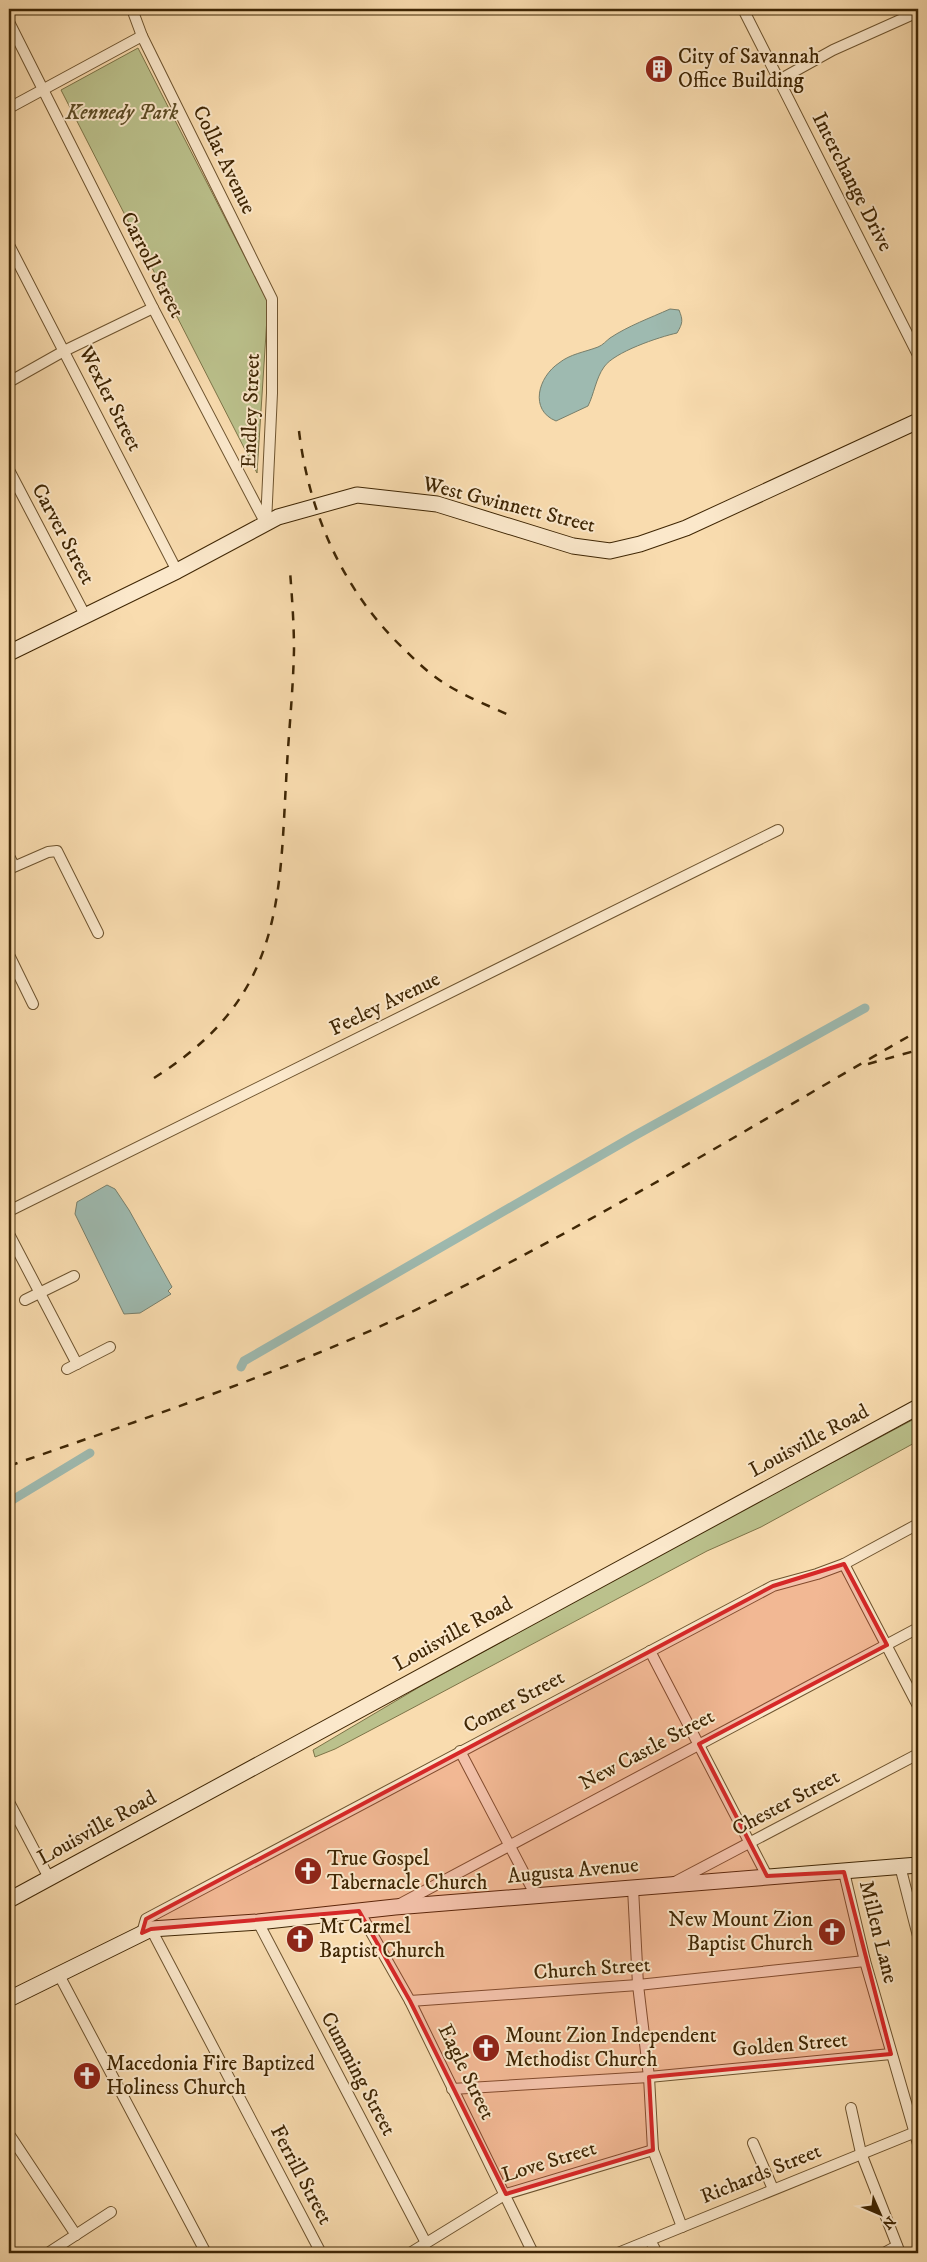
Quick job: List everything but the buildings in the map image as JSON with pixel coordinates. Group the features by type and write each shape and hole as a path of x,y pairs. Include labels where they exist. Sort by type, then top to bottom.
{"main road":[{"name":"West Gwinnett Street","path":"9,653 177,571 278,517 357,496 437,504 573,546 610,551 640,544 686,528 918,421"},
{"name":"Louisville Road","path":"9,1900 918,1407"},
{"name":"Augusta Avenue","path":"9,1999 58,1973 146,1931 258,1922 394,1907 918,1865"}],"street":[{"name":"Collat Avenue","path":"132,9 142,36 272,299"},
{"name":"Interchange Drive","path":"743,9 918,355"},
{"path":"779,80 833,50 918,12"},
{"name":"Carroll Street","path":"9,22 42,92 266,524"},
{"path":"9,108 42,92 142,36"},
{"name":"Wexler Street","path":"9,245 177,571"},
{"name":"Endley Street","path":"266,524 272,393 272,299"},
{"path":"9,382 64,351 153,308"},
{"name":"Carver Street","path":"9,470 85,615"},
{"name":"Feeley Avenue","path":"9,1211 778,830"},
{"path":"9,856 11,868 48,852 57,852 98,933"},
{"path":"9,955 33,1004"},
{"path":"9,1234 77,1364"},
{"path":"25,1300 74,1276"},
{"path":"67,1369 110,1347"},
{"name":"Comer Street","path":"146,1931 146,1918 460,1751 773,1586 817,1574 844,1564 918,1524"},
{"path":"844,1564 918,1706"},
{"name":"New Castle Street","path":"394,1907 918,1628"},
{"path":"650,1651 767,1876"},
{"path":"460,1751 536,1896"},
{"name":"Chester Street","path":"670,1884 918,1754"},
{"path":"9,1802 49,1878"},
{"path":"900,1866 918,1936"},
{"name":"Millen Lane","path":"844,1872 865,1961 891,2054 917,2131 918,2144"},
{"path":"633,1888 638,1985 650,2077 654,2150 682,2227"},
{"name":"Eagle Street","path":"359,1911 410,2001 452,2089 506,2194 533,2253"},
{"name":"Cumming Street","path":"258,1922 426,2243"},
{"name":"Ferrill Street","path":"146,1931 321,2253"},
{"name":"Church Street","path":"410,2001 638,1985 865,1961"},
{"path":"58,1973 206,2253"},
{"name":"Golden Street","path":"452,2089 650,2077 891,2054"},
{"path":"851,2108 861,2153 899,2250 884,2253"},
{"name":"Richards Street","path":"618,2253 917,2131"},
{"path":"9,2134 76,2235"},
{"path":"753,2143 773,2189"},
{"name":"Love Street","path":"410,2253 506,2194 654,2150"},
{"path":"48,2253 111,2212"},
{"path":"650,2240 656,2253"}],"highlighted area":[{"path":"844,1564 887,1645 699,1744 767,1876 844,1872 891,2054 649,2077 653,2150 506,2194 410,2001 359,1911 151,1929 142,1933 146,1919 773,1586"}],"green space":[{"name":"Kennedy Park","path":"138,48 268,302 257,473 61,90"},
{"path":"918,1417 918,1441 761,1527 707,1551 335,1749 315,1757 313,1750 421,1686 696,1535"}],"water":[{"path":"670,309 679,310 681,316 682,322 677,333 638,346 609,361 599,376 588,406 556,421 542,409 539,393 546,376 559,363 568,357 600,346 610,338 639,322"},
{"path":"107,1185 115,1189 129,1210 172,1287 168,1291 171,1294 140,1313 124,1314 75,1214 77,1202"}],"waterway":[{"path":"241,1367 244,1361 634,1136 865,1008"},
{"path":"9,1502 90,1453"}],"railway":[{"path":"299,431 311,492 321,522 348,578 365,604 384,628 415,660 436,678 462,694 511,716"},
{"path":"154,1078 182,1059 208,1037 230,1012 249,983 260,960 268,936 274,911 281,860 293,684 294,640 290,571"},
{"path":"9,1466 169,1410 275,1370 379,1327 430,1303 554,1239 918,1031"},
{"path":"868,1064 918,1050"}],"place":[{"name":"City of Savannah Office Building","path":"659,69"},
{"name":"True Gospel Tabernacle Church","path":"308,1871"},
{"name":"New Mount Zion Baptist Church","path":"832,1932"},
{"name":"Mt Carmel Baptist Church","path":"300,1939"},
{"name":"Mount Zion Independent Methodist Church","path":"486,2048"},
{"name":"Macedonia Fire Baptized Holiness Church","path":"87,2076"}]}
